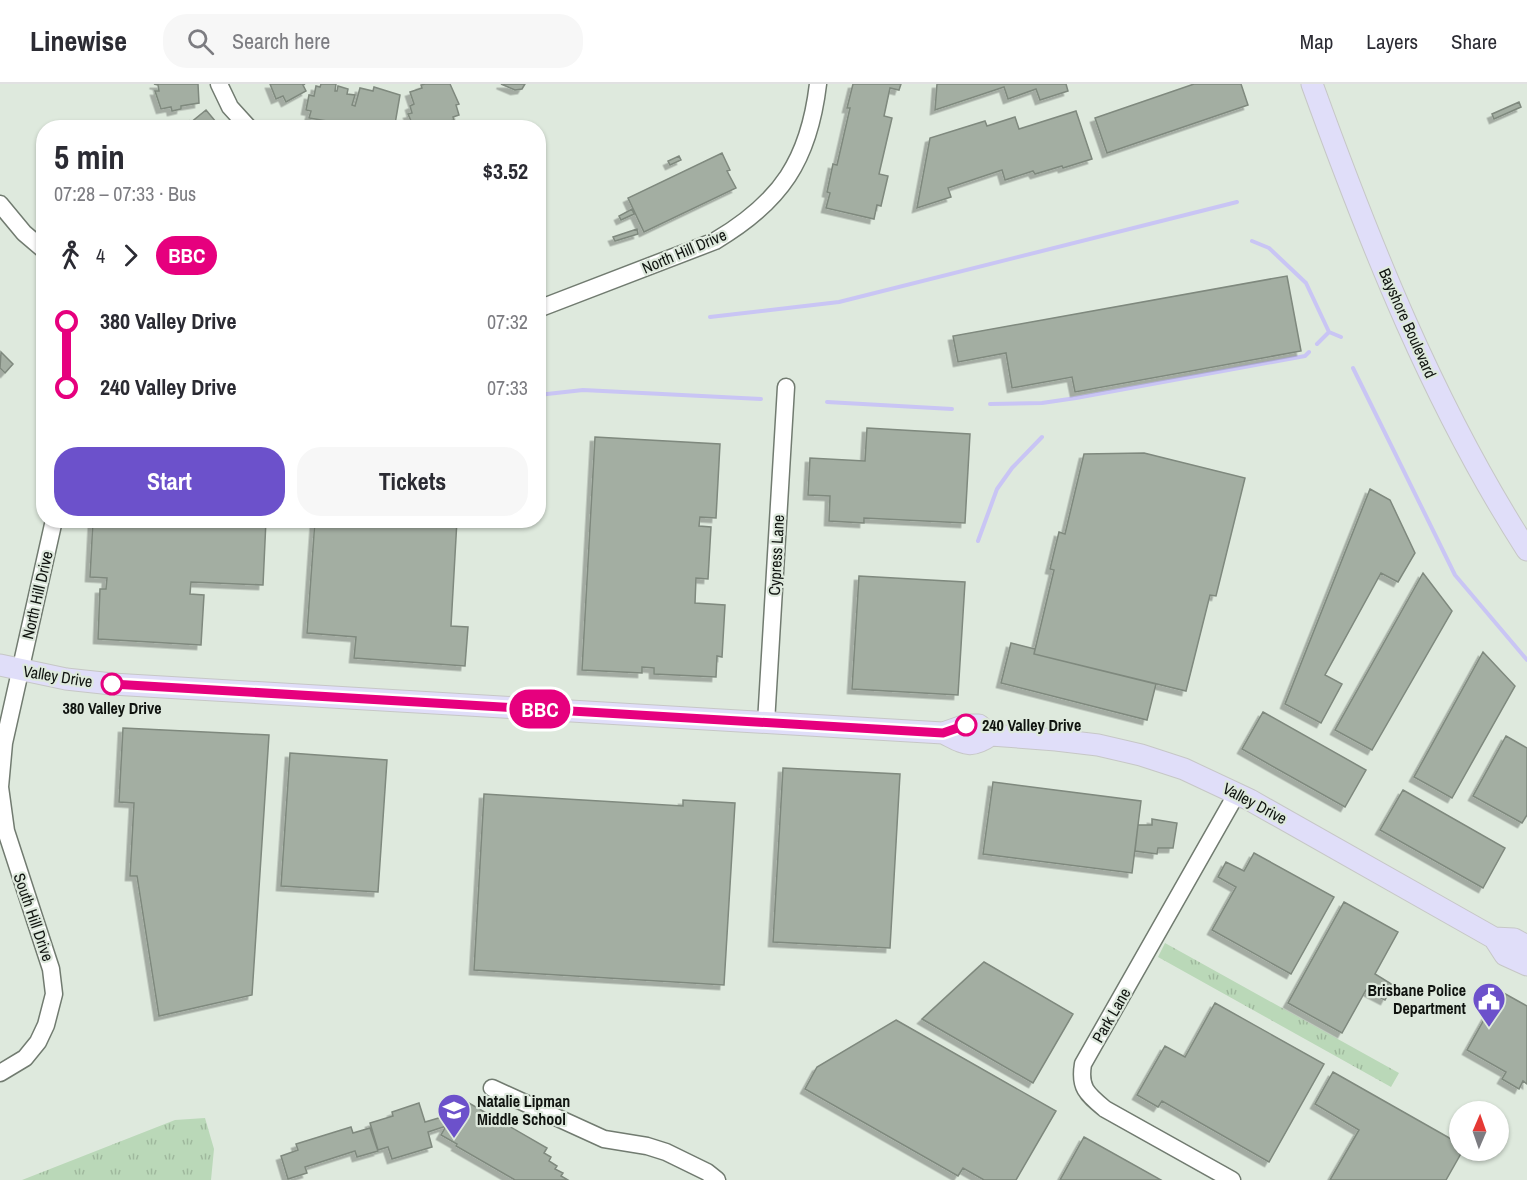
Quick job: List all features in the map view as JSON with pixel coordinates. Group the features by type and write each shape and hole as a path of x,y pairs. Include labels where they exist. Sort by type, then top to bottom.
{"main road":[{"name":"Bayshore Boulevard","path":"1312,84 1370,235 1429,371 1473,459 1527,550"},
{"name":"Valley Drive","path":"0,665 66,679 112,684 943,733 966,725 979,725 991,735 1063,740 1113,748 1170,764 1237,793 1494,938 1514,939 1527,946"},
{"name":"Valley Drive","path":"1494,938 1505,955 1527,965"}],"street":[{"path":"219,84 230,107 242,120"},
{"name":"North Hill Drive","path":"546,306 715,241 740,226 762,208 782,185 797,160 815,109 818,84"},
{"path":"0,204 36,243"},
{"name":"Cypress Lane","path":"766,723 786,387"},
{"name":"North Hill Drive","path":"21,670 52,528"},
{"name":"South Hill Drive","path":"0,1073 25,1058 38,1042 46,1025 54,994 51,969 9,843 1,804 2,753 21,670"},
{"name":"Park Lane","path":"1232,1180 1105,1109 1088,1095 1081,1075 1083,1064 1237,793"},
{"path":"492,1088 604,1139 647,1146 666,1152 707,1172 717,1180"}],"green space":[{"path":"1165,943 1399,1073 1391,1087 1158,957"},
{"path":"205,1118 214,1149 211,1180 22,1180 175,1120"}],"building":[{"path":"154,84 198,84 199,103 181,106 181,109 172,111 171,107 161,109 155,91 159,91 158,85"},
{"path":"270,84 305,84 303,85 306,91 286,102 283,96 276,99"},
{"path":"321,84 336,84 335,91 338,86 348,89 347,94 355,95 352,105 355,106 360,88 373,91 374,87 400,95 396,120 309,118 311,111 306,110 309,95 314,96 316,86 320,87"},
{"path":"450,84 459,104 456,105 459,115 453,117 454,120 411,120 408,114 412,113 410,106 414,104 410,92 422,88 421,85"},
{"path":"501,84 525,84 522,89 515,90"},
{"path":"853,84 901,84 899,90 890,88 884,116 892,118 879,174 888,176 881,206 877,205 874,219 826,208 833,164 837,165"},
{"path":"937,84 1066,84 1068,91 1040,100 1036,89 1008,99 1004,87 935,110"},
{"path":"1194,84 1241,84 1248,105 1107,153 1095,118"},
{"path":"1519,102 1521,107 1494,119 1492,114"},
{"path":"206,110 214,120 194,120"},
{"path":"1076,111 1092,159 1035,174 1033,171 1005,180 1002,170 948,188 951,197 917,208 930,138 985,121 987,126 1015,117 1019,129"},
{"path":"722,153 730,170 727,171 736,188 644,232 628,198"},
{"path":"679,156 681,160 670,165 668,161"},
{"path":"632,209 634,214 621,220 619,216"},
{"path":"637,229 638,234 615,241 613,237"},
{"path":"1287,276 1301,351 1075,392 1072,377 1012,388 1006,353 958,362 953,336"},
{"path":"1,352 13,364 5,373 0,368"},
{"path":"867,428 970,434 965,523 864,518 864,523 829,521 830,496 808,495 810,458 865,461"},
{"path":"595,437 720,444 716,518 700,517 699,526 711,527 708,579 696,578 695,603 725,605 722,657 717,656 716,677 654,674 654,668 642,667 642,673 582,670"},
{"path":"1144,453 1245,478 1216,596 1210,595 1186,691 1034,654 1054,570 1050,569 1059,532 1065,534 1084,454"},
{"path":"1370,489 1390,500 1415,553 1398,582 1381,573 1325,675 1342,684 1321,723 1285,704"},
{"path":"93,528 266,528 263,585 191,582 190,594 204,595 201,645 98,639 100,589 106,589 107,578 90,577"},
{"path":"314,528 457,528 451,626 468,627 465,666 354,658 356,637 307,633"},
{"path":"1423,573 1452,611 1372,750 1335,730"},
{"path":"859,576 965,582 958,695 852,689"},
{"path":"1011,643 1035,649 1034,654 1156,684 1147,720 1001,683"},
{"path":"1483,652 1515,686 1452,798 1414,777"},
{"path":"1263,712 1366,770 1345,807 1242,749"},
{"path":"123,728 269,735 252,995 159,1016 137,876 130,876 134,803 119,802"},
{"path":"1506,736 1527,748 1527,815 1522,823 1473,796"},
{"path":"290,753 387,760 378,892 281,886"},
{"path":"783,768 900,774 890,948 773,942"},
{"path":"993,782 1141,801 1132,873 983,854"},
{"path":"1403,790 1505,848 1483,888 1380,830"},
{"path":"484,794 683,806 683,800 735,803 724,985 474,970"},
{"path":"1152,819 1177,823 1173,848 1158,848 1157,854 1135,851 1138,825 1152,825"},
{"path":"1254,853 1334,897 1291,974 1212,930 1236,887 1218,877 1226,862 1244,871"},
{"path":"1344,902 1398,932 1375,974 1393,985 1385,1000 1366,990 1342,1033 1288,1003"},
{"path":"984,962 1073,1014 1033,1083 922,1019"},
{"path":"1500,991 1527,1006 1527,1084 1523,1081 1519,1089 1502,1079 1506,1072 1467,1050"},
{"path":"1215,1003 1324,1064 1269,1162 1162,1101 1158,1107 1137,1095 1165,1046 1185,1057"},
{"path":"896,1020 1056,1111 1016,1180 984,1180 963,1168 958,1176 805,1089 817,1067"},
{"path":"1333,1072 1449,1138 1449,1161 1457,1161 1446,1180 1330,1180 1359,1130 1315,1104"},
{"path":"419,1103 425,1122 452,1114 460,1118 469,1103 547,1148 544,1153 551,1157 549,1161 557,1166 555,1169 563,1173 561,1176 568,1180 515,1180 441,1135 446,1126 428,1132 432,1147 392,1159 388,1147 378,1150 370,1123 393,1116 392,1112"},
{"path":"351,1127 353,1133 370,1128 378,1151 357,1157 355,1151 305,1167 307,1173 288,1179 281,1156 298,1150 296,1144"},
{"path":"1084,1137 1161,1180 1060,1180"}],"waterway":[{"path":"710,317 839,302 1237,202"},
{"path":"1252,241 1269,248 1306,283 1329,332 1341,337"},
{"path":"1317,344 1329,332"},
{"path":"990,404 1042,403 1076,398 1305,356 1309,352"},
{"path":"1353,368 1455,575 1527,660"},
{"path":"546,394 583,390 761,399"},
{"path":"827,402 952,409"},
{"path":"978,541 997,489 1012,468 1042,437"}],"bus line":[{"name":"BBC","path":"112,684 943,733 966,725"}],"place":[{"name":"380 Valley Drive","path":"112,684"},
{"name":"240 Valley Drive","path":"966,725"},
{"name":"Brisbane Police Department","path":"1489,1028"},
{"name":"Natalie Lipman Middle School","path":"454,1139"}]}
